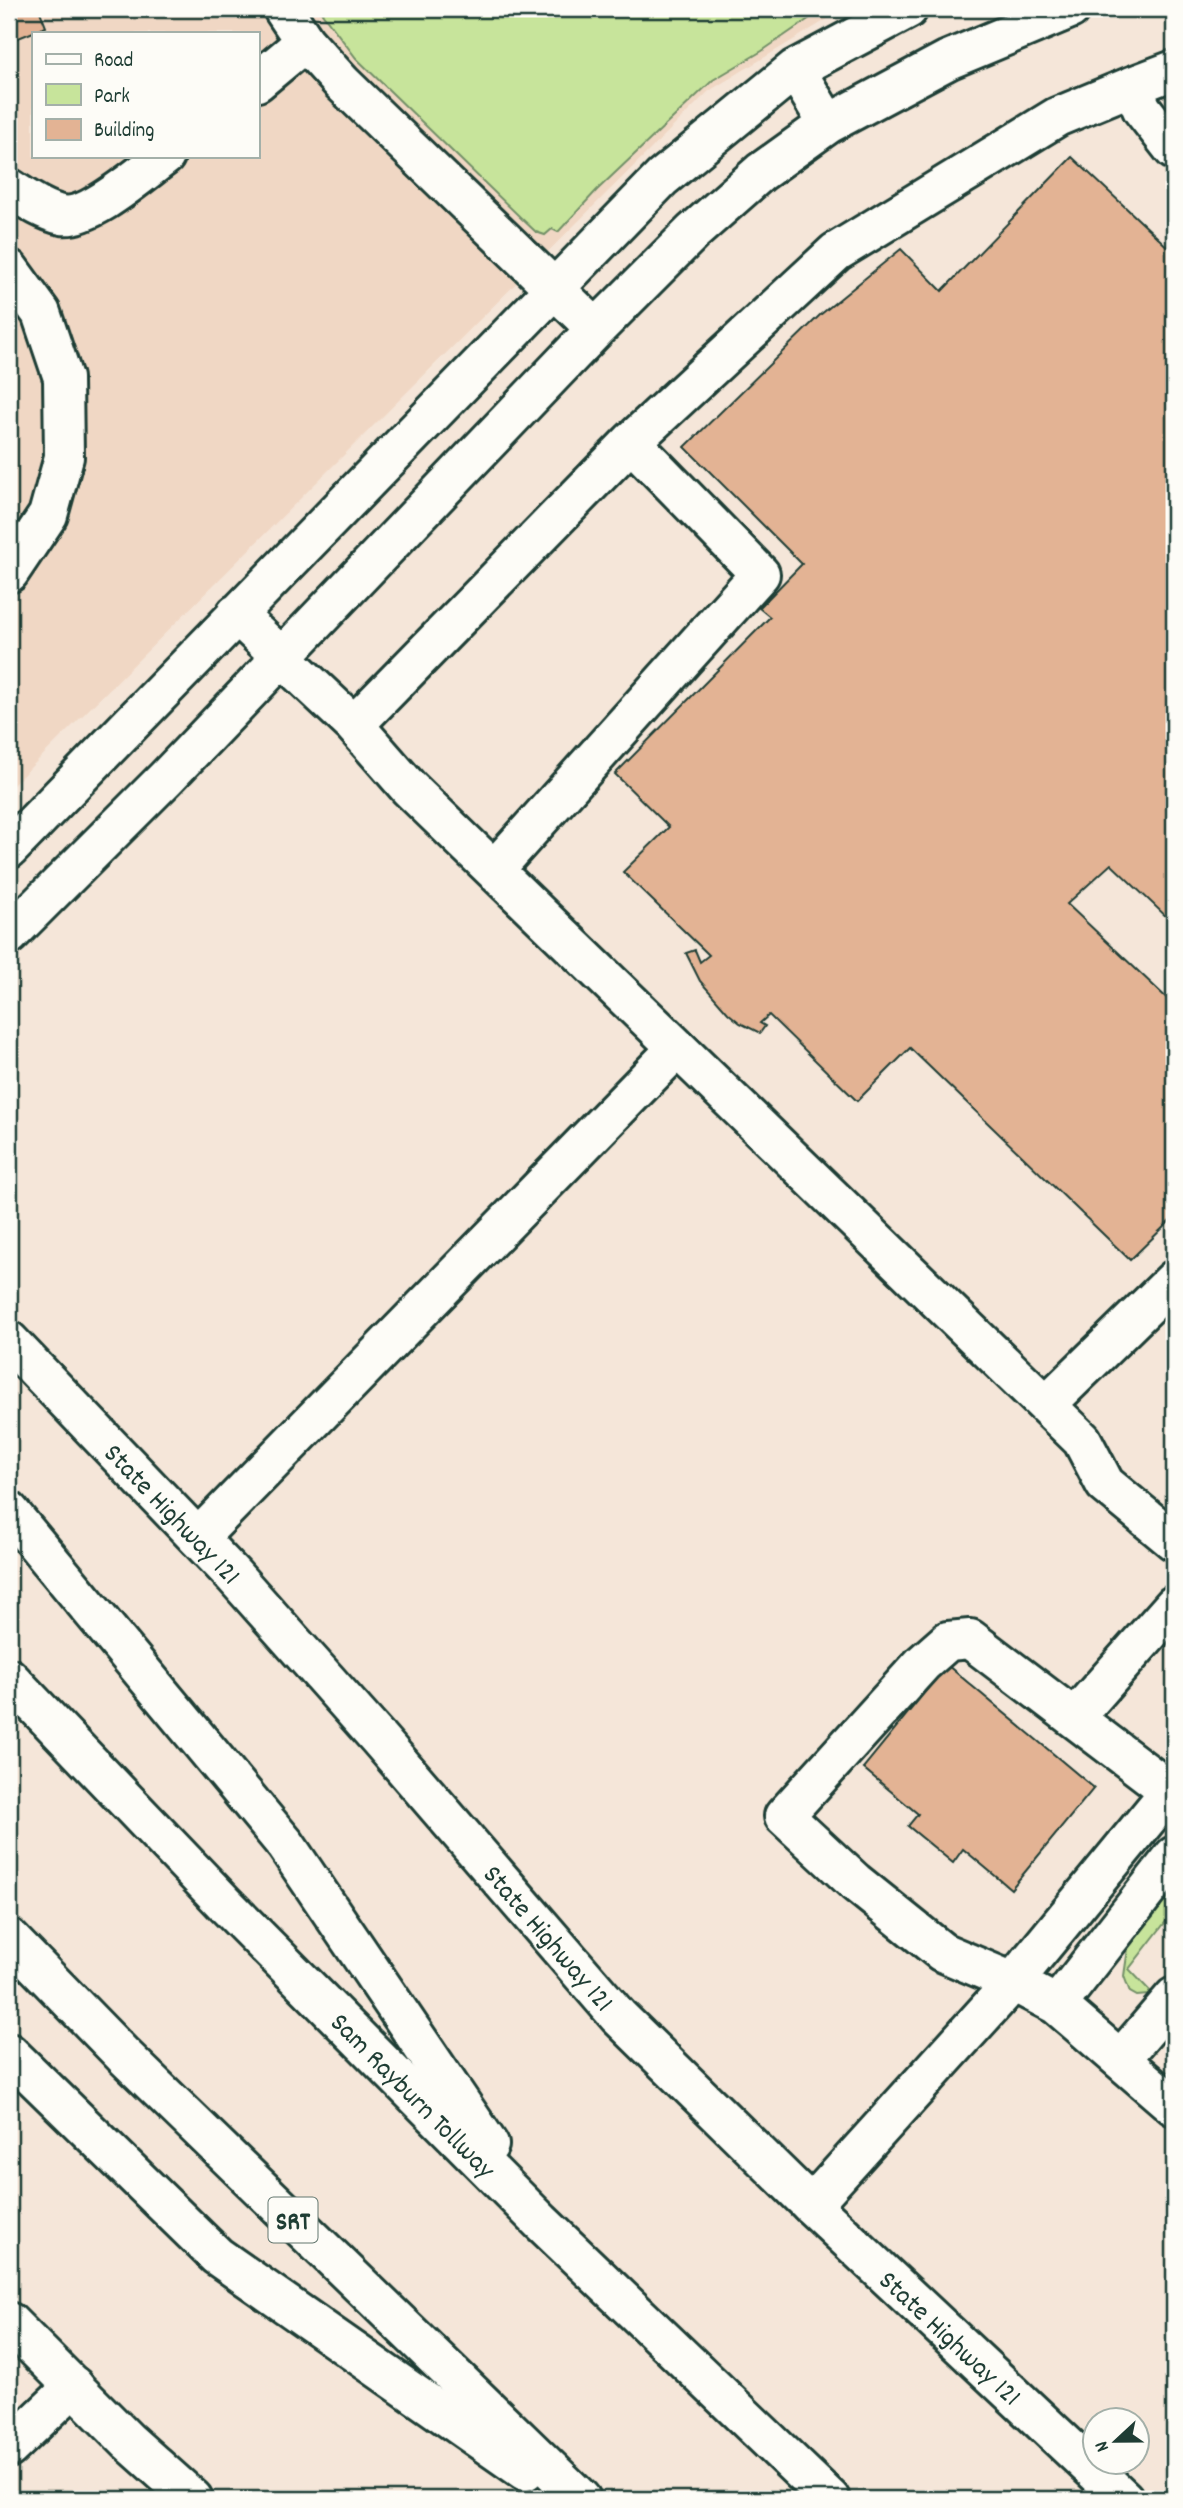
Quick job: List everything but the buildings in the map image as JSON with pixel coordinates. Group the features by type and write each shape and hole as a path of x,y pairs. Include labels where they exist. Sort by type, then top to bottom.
{"main road":[{"path":"283,9 305,42 342,83 596,329"},
{"path":"9,849 662,178 795,69 908,9"},
{"path":"9,935 166,778 596,329 693,232 761,172 828,124 948,60 1070,9"},
{"path":"259,80 305,42"},
{"path":"795,69 828,124"},
{"path":"354,725 631,442 836,252 1057,117 1174,70"},
{"path":"1132,86 1142,109 1174,150"},
{"path":"9,188 33,203 65,216 97,207 162,158"},
{"path":"9,270 41,313 64,378 64,457 48,516 9,573"},
{"path":"494,870 760,573 631,442"},
{"path":"236,614 354,725 410,788 1082,1440 1105,1484 1174,1541"},
{"path":"198,1538 677,1048"},
{"path":"1046,1405 1174,1280"},
{"name":"State Highway 121","path":"9,1341 198,1538 379,1739 618,2016 811,2205 1124,2499"},
{"path":"9,1511 285,1845 541,2222"},
{"path":"1074,1718 1174,1605"},
{"path":"811,2205 1013,1982 1172,1788 970,1639 948,1641 923,1663 784,1816 855,1882 942,1952 1013,1982 1057,2005 1174,2106"},
{"name":"Sam Rayburn Tollway","path":"9,1678 225,1905 541,2222 830,2499"},
{"path":"1057,2005 1174,1856"},
{"name":"SRT","path":"9,1938 123,2055 581,2499"},
{"path":"1121,2059 1174,1997"},
{"path":"9,2053 217,2256 565,2499"},
{"path":"9,2322 128,2441 193,2499"},
{"path":"9,2454 74,2386"}],"shaded area":[{"path":"9,9 844,9 709,91 9,789"}],"green space":[{"path":"319,9 823,9 762,51 713,80 597,190 558,232 552,229 545,235 536,232 356,58"},
{"path":"1174,1875 1174,1911 1129,1969 1150,1991 1148,1995 1137,1996 1130,1992 1124,1976 1131,1928"}]}
